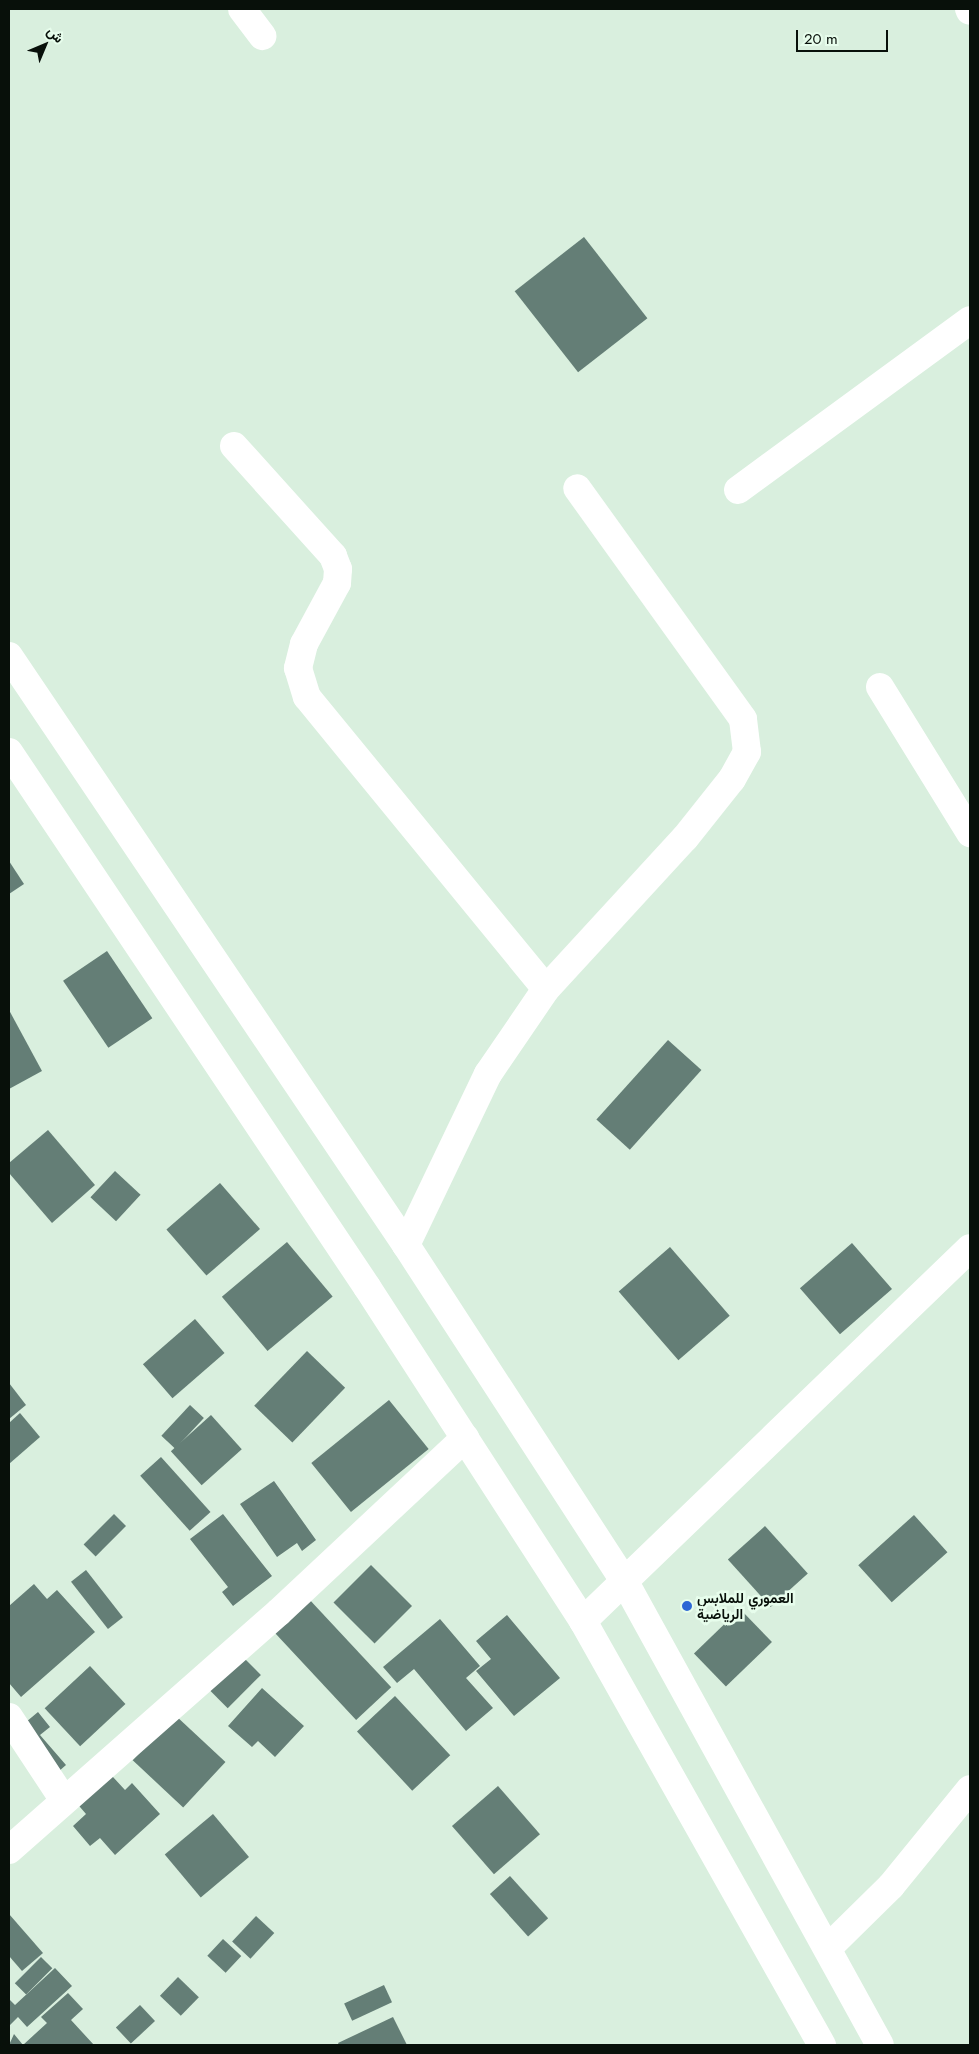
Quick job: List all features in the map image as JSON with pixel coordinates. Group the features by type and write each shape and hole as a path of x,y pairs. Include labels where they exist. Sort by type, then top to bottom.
{"street":[{"path":"242,9 262,36"},
{"path":"738,490 970,320"},
{"path":"234,446 333,556 338,569 337,583 304,644 298,668 307,697 546,989"},
{"path":"406,1245 488,1074 546,989 685,838 732,779 747,752 744,719 577,488"},
{"path":"9,656 406,1245 626,1584 880,2045"},
{"path":"880,687 970,833"},
{"path":"9,752 465,1438 583,1621 822,2045"},
{"path":"583,1621 626,1584 970,1248"},
{"path":"9,1850 63,1799 279,1612 465,1438"},
{"path":"9,1717 63,1799"},
{"path":"828,1948 891,1886 970,1789"}],"building":[{"path":"584,237 647,318 578,372 515,291"},
{"path":"9,861 24,884 9,894"},
{"path":"107,951 152,1018 108,1048 63,981"},
{"path":"9,1010 42,1071 9,1089"},
{"path":"668,1040 701,1070 630,1150 596,1120"},
{"path":"48,1130 95,1185 52,1223 9,1173 9,1163"},
{"path":"115,1171 141,1195 116,1221 90,1197"},
{"path":"220,1183 260,1229 206,1276 166,1230"},
{"path":"287,1242 333,1296 268,1351 222,1297"},
{"path":"852,1243 892,1289 840,1334 800,1288"},
{"path":"670,1247 730,1316 678,1360 619,1292"},
{"path":"195,1319 225,1353 172,1398 143,1364"},
{"path":"307,1351 345,1388 292,1442 254,1406"},
{"path":"9,1383 26,1405 9,1419"},
{"path":"389,1400 429,1449 351,1512 311,1463"},
{"path":"190,1405 204,1418 175,1449 161,1436"},
{"path":"20,1413 40,1437 9,1464 9,1423"},
{"path":"211,1415 242,1449 202,1485 171,1451"},
{"path":"161,1457 211,1512 190,1531 140,1476"},
{"path":"274,1481 316,1540 302,1551 297,1543 277,1557 240,1504"},
{"path":"114,1514 126,1526 96,1556 84,1544"},
{"path":"223,1514 272,1576 233,1606 222,1592 228,1587 190,1539"},
{"path":"914,1515 947,1552 892,1602 858,1565"},
{"path":"765,1526 808,1574 771,1607 728,1559"},
{"path":"371,1565 412,1606 375,1643 334,1602"},
{"path":"86,1570 123,1617 108,1629 71,1582"},
{"path":"34,1584 47,1599 57,1590 95,1632 21,1697 9,1683 9,1606"},
{"path":"308,1598 391,1687 356,1720 273,1631"},
{"path":"740,1609 772,1642 726,1687 694,1653"},
{"path":"507,1615 560,1678 514,1716 476,1671 491,1659 476,1641"},
{"path":"440,1619 480,1666 466,1678 493,1708 466,1731 414,1669 397,1683 383,1667"},
{"path":"239,1653 261,1675 228,1708 206,1686"},
{"path":"90,1666 125,1704 80,1746 45,1708"},
{"path":"262,1688 304,1726 275,1757 258,1741 252,1747 228,1726"},
{"path":"395,1696 450,1755 412,1791 357,1731"},
{"path":"38,1712 50,1727 40,1735 66,1765 58,1772 20,1727"},
{"path":"175,1715 225,1762 183,1807 133,1760"},
{"path":"101,1764 125,1790 132,1783 160,1814 115,1855 100,1838 90,1846 73,1826 86,1814 68,1793"},
{"path":"498,1786 540,1834 494,1874 452,1826"},
{"path":"213,1814 249,1857 201,1897 165,1854"},
{"path":"510,1876 548,1918 528,1936 490,1894"},
{"path":"9,1914 43,1953 22,1971 9,1956"},
{"path":"256,1916 274,1933 250,1959 232,1942"},
{"path":"223,1939 241,1956 226,1973 207,1956"},
{"path":"41,1957 52,1968 26,1994 15,1983"},
{"path":"55,1968 72,1986 27,2027 18,2017 9,2026 9,1999 15,2005"},
{"path":"178,1977 199,1997 181,2016 160,1996"},
{"path":"384,1985 392,2002 352,2021 344,2004"},
{"path":"68,1993 83,2009 71,2020 94,2045 23,2045 47,2023 41,2017"},
{"path":"140,2005 155,2021 131,2044 116,2028"},
{"path":"393,2017 407,2045 339,2045 338,2043"},
{"path":"14,2034 23,2045 9,2045"}],"place":[{"name":"العموري للملابس الرياضية","path":"687,1606"}]}
